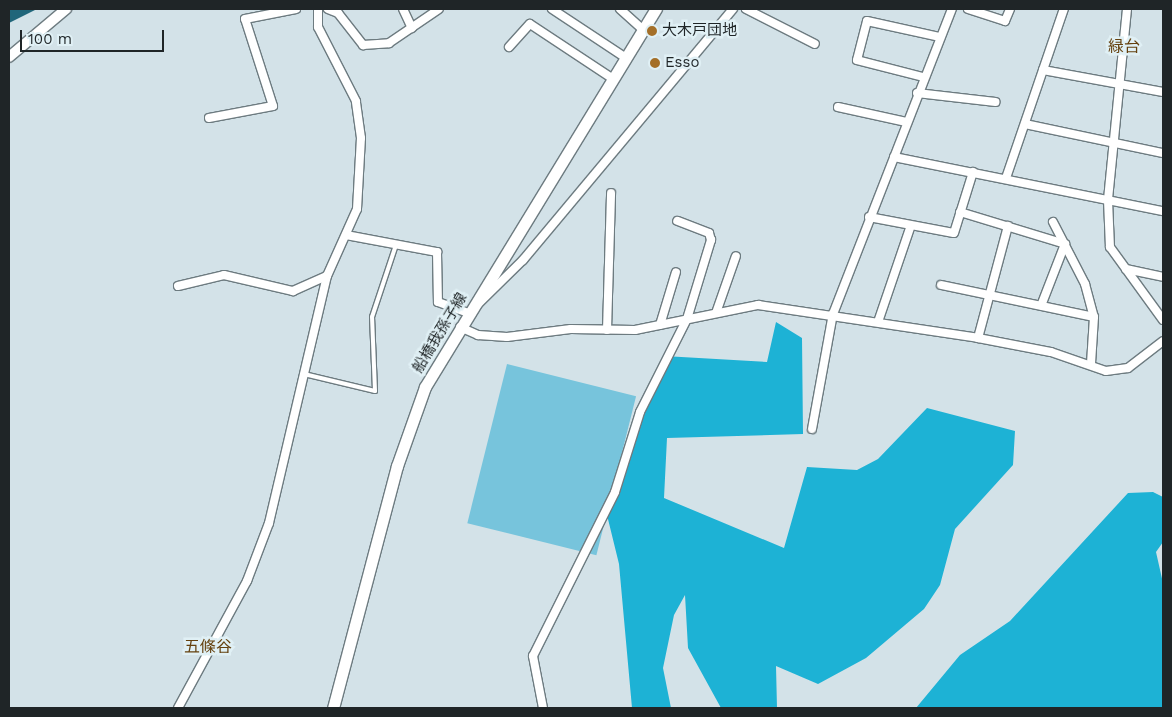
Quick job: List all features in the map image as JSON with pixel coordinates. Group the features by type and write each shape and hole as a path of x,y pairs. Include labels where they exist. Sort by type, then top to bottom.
{"main road":[{"name":"船橋我孫子線","path":"332,708 409,426 460,327 656,9"}],"street":[{"path":"9,57 66,9"},
{"path":"209,118 273,106 245,19 296,9"},
{"path":"178,708 247,581 259,548 327,276 357,209 361,138 356,101 318,27 318,9"},
{"path":"328,9 338,13 363,45 389,43 438,9"},
{"path":"403,9 412,28"},
{"path":"552,9 626,58"},
{"path":"620,9 643,30"},
{"path":"346,235 437,252 438,302 469,313 523,260 733,9"},
{"path":"746,9 815,44"},
{"path":"812,429 833,314 917,93 952,9"},
{"path":"968,9 1005,21 1010,9"},
{"path":"1006,178 1064,9"},
{"path":"1128,9 1108,200 1110,247 1163,320"},
{"path":"924,77 857,60 867,21 940,37"},
{"path":"508,47 530,24 613,79"},
{"path":"1043,70 1163,92"},
{"path":"917,93 995,102"},
{"path":"838,107 906,122"},
{"path":"1025,124 1163,153"},
{"path":"894,157 1163,211"},
{"path":"869,217 954,232 973,172"},
{"path":"607,330 610,193"},
{"path":"960,212 1065,244"},
{"path":"543,708 533,656 615,492 640,412 687,319 711,240 709,233 677,221"},
{"path":"1053,222 1086,284 1094,317 1091,364"},
{"path":"878,322 911,225"},
{"path":"978,338 1008,226"},
{"path":"1041,306 1065,244"},
{"path":"716,313 736,256"},
{"path":"1126,269 1163,277"},
{"path":"660,325 676,272"},
{"path":"178,286 224,275 293,291 327,276"},
{"path":"942,285 1094,317"},
{"path":"460,327 478,335 507,337 607,330 660,325 758,305 833,314 978,338 1091,364 1106,370 1128,368 1163,341"}],"lane":[{"path":"304,374 375,391 372,318 396,245"}],"shaded area":[{"path":"776,322 802,338 803,434 667,438 664,498 784,548 807,467 857,470 878,459 927,408 1015,431 1013,465 955,529 940,585 924,609 866,658 818,684 776,666 777,708 721,708 688,648 685,595 674,615 663,668 671,708 632,708 619,564 607,515 630,428 664,356 767,362"},
{"path":"507,364 636,396 596,555 467,523"},
{"path":"1153,492 1163,497 1163,542 1156,552 1163,583 1163,708 916,708 960,655 1010,621 1128,493"}],"building":[{"path":"9,9 37,9 9,23"}],"place":[{"name":"大木戸団地","path":"652,31"},
{"name":"Esso","path":"655,63"}],"district":[{"name":"緑台","path":"1124,47"},
{"name":"五條谷","path":"208,647"}]}
